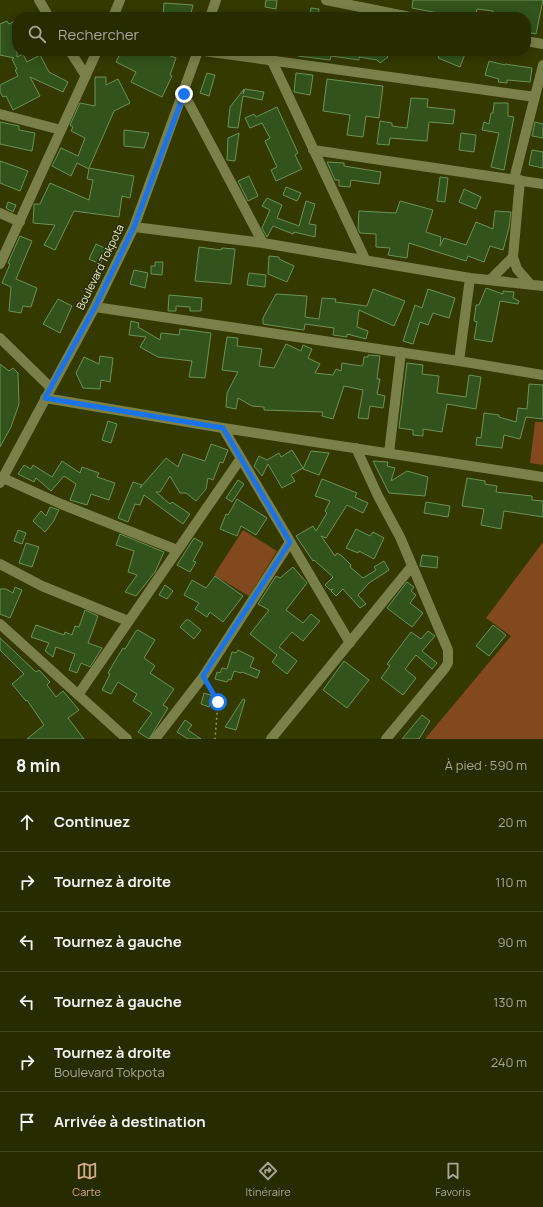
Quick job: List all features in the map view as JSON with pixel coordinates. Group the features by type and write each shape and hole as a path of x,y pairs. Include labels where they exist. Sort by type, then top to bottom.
{"street":[{"path":"39,0 46,12"},
{"path":"117,12 120,0"},
{"path":"212,12 216,0"},
{"path":"326,0 385,12"},
{"path":"531,42 543,44"},
{"path":"73,56 86,76"},
{"path":"0,264 95,56"},
{"name":"Boulevard Tokpota","path":"2,474 95,307 134,227 184,94 196,56"},
{"path":"235,56 535,97"},
{"path":"272,62 365,259"},
{"path":"530,284 517,269 513,257 517,180 543,65"},
{"path":"184,94 263,243"},
{"path":"1,113 61,130"},
{"path":"313,150 543,184"},
{"path":"0,213 20,222"},
{"path":"134,227 263,243 365,259 470,278 543,286"},
{"path":"490,280 513,257"},
{"path":"459,360 470,278"},
{"path":"95,307 459,360 543,375"},
{"path":"0,338 50,387"},
{"path":"389,453 401,352"},
{"path":"45,398 223,428 543,477"},
{"path":"223,428 350,643"},
{"path":"356,448 378,496 400,538 448,650 448,663 386,739"},
{"path":"78,695 240,458"},
{"path":"2,474 61,504 177,550"},
{"path":"155,739 203,676 290,542"},
{"path":"0,564 42,586 128,621"},
{"path":"271,739 412,566"},
{"path":"2,629 127,739"}],"path":[{"path":"203,676 218,702 215,739"}],"shaded area":[{"path":"535,422 543,422 543,465 530,463"},
{"path":"243,530 277,551 249,596 214,575"},
{"path":"543,542 543,739 425,739 511,636 486,618"}],"building":[{"path":"266,0 277,0 276,9 265,7"},
{"path":"413,0 543,0 536,34 531,33 531,12 493,12 477,9 476,12 433,12 412,8"},
{"path":"164,3 193,5 191,12 163,12"},
{"path":"311,8 319,9 319,12 311,12"},
{"path":"7,21 9,24 12,22 12,56 24,56 27,62 41,56 49,72 68,82 63,92 30,77 40,96 13,110 6,96 3,97 0,92 0,85 18,76 15,70 17,69 12,59 14,58 0,55 0,24"},
{"path":"119,56 171,56 176,58 170,75 172,76 162,97 131,82 136,72 116,62"},
{"path":"298,56 331,56 330,60"},
{"path":"331,56 388,57 380,63 377,60 359,57 359,60"},
{"path":"439,56 464,56 460,67 438,58"},
{"path":"489,61 505,65 532,68 530,82 507,80 507,83 498,82 499,79 485,75"},
{"path":"207,73 215,75 209,96 200,93"},
{"path":"296,73 313,75 310,95 294,92"},
{"path":"95,77 106,77 106,85 118,79 130,103 114,111 89,168 134,176 130,198 122,196 119,217 74,211 55,250 44,245 55,225 33,223 34,204 40,204 50,183 89,200 93,180 87,179 89,169 77,163 71,176 52,166 61,148 78,156 85,138 71,131 73,127 70,125 80,103 95,106"},
{"path":"327,79 383,86 379,118 366,116 363,137 347,135 350,115 323,111"},
{"path":"244,89 243,94 245,89 264,92 262,100 243,96 238,128 228,127 230,107"},
{"path":"411,98 428,99 427,107 455,110 453,124 429,122 427,141 390,138 389,145 377,144 380,121 392,123 392,126 407,128"},
{"path":"494,103 508,103 508,116 514,117 504,170 491,167 499,133 482,130 484,122 489,124 491,113 493,113"},
{"path":"277,107 298,153 295,155 302,169 276,181 271,170 277,167 265,141 270,138 262,123 250,128 245,118 254,114 256,117"},
{"path":"0,122 19,126 19,130 35,133 32,151 0,144"},
{"path":"535,122 543,124 543,138 532,136"},
{"path":"124,130 149,133 144,148 124,146"},
{"path":"239,133 235,161 227,160 228,138"},
{"path":"461,133 476,135 474,152 459,150"},
{"path":"532,150 543,152 543,168 529,165"},
{"path":"0,161 28,171 20,191 0,183"},
{"path":"327,162 344,163 344,166 381,172 379,184 351,180 350,187 339,186 339,180 335,180"},
{"path":"249,176 258,196 248,201 238,181"},
{"path":"440,177 448,178 445,202 437,201"},
{"path":"286,187 301,193 297,201 283,195"},
{"path":"464,189 481,197 476,209 459,202"},
{"path":"267,198 282,205 277,218 299,226 306,201 315,204 309,224 316,225 315,237 294,232 293,234 273,226 267,237 262,228 270,210 262,206"},
{"path":"400,201 433,210 426,232 441,237 440,246 444,238 466,245 476,222 493,229 495,211 511,212 509,228 503,250 490,246 484,262 468,256 466,261 409,243 407,258 388,255 390,248 376,247 376,234 360,233 358,229 359,211 396,213"},
{"path":"8,202 16,205 13,212 6,208"},
{"path":"20,236 32,241 16,279 37,288 31,307 23,306 21,313 9,311 11,287 2,283 10,264 8,263"},
{"path":"96,244 107,249 100,264 89,259"},
{"path":"199,247 221,250 222,248 235,249 231,284 195,281"},
{"path":"269,256 279,257 279,259 294,266 287,282 268,274"},
{"path":"155,262 163,262 162,275 151,274 151,266 155,266"},
{"path":"134,270 148,273 145,288 130,284"},
{"path":"249,273 266,275 265,287 247,285"},
{"path":"486,288 503,294 503,291 514,292 513,298 519,301 518,304 500,301 492,342 474,339 477,322 474,321 476,305 479,305"},
{"path":"373,289 405,301 394,326 359,310 357,327 368,331 366,339 347,334 347,337 333,335 334,328 305,324 304,330 263,324 263,318 276,294 307,296 305,317 319,319 322,298 336,299 335,302 367,306"},
{"path":"428,289 455,298 449,318 433,313 428,325 420,322 413,344 403,341 415,305 422,308"},
{"path":"169,295 202,298 201,311 190,311 190,307 176,306 176,311 168,311"},
{"path":"58,299 72,306 60,333 43,324"},
{"path":"131,321 139,323 138,327 160,340 161,333 179,335 180,329 211,333 205,378 189,377 192,361 158,357 140,347 146,337 129,335"},
{"path":"227,337 238,338 237,346 262,349 259,366 274,368 286,344 301,351 303,345 312,349 308,358 320,364 315,373 333,375 336,369 341,371 342,363 361,366 363,365 364,357 368,357 368,355 380,356 377,379 380,379 377,394 385,396 383,408 370,406 368,419 358,418 363,390 344,386 333,419 322,416 323,412 264,410 264,407 252,406 238,398 236,409 226,407 227,393 238,372 222,370"},
{"path":"100,356 113,358 110,382 101,380 100,389 83,388 76,373 84,357 99,364"},
{"path":"407,363 423,365 422,374 439,376 437,393 466,397 469,375 481,377 476,409 447,404 442,432 423,429 423,436 413,435 413,430 399,428"},
{"path":"0,364 9,371 13,368 18,373 19,404 11,427 0,447"},
{"path":"529,384 543,385 543,419 526,417 520,439 504,435 502,448 476,445 477,437 481,438 484,413 499,415 499,417 516,422 518,408 527,409"},
{"path":"108,421 117,424 111,443 102,440"},
{"path":"211,444 228,450 223,463 220,462 213,480 208,478 206,489 196,501 186,493 180,493 170,476 160,492 156,492 170,504 172,502 190,514 183,524 144,495 140,505 135,504 128,522 118,518 133,482 142,485 140,488 166,458 178,467 183,454 205,461"},
{"path":"292,450 303,468 291,475 295,481 282,488 268,464 262,476 254,466 259,456 267,460 279,453 281,457"},
{"path":"311,451 329,453 319,475 303,469"},
{"path":"62,461 80,473 82,467 99,473 97,477 115,483 109,500 91,494 87,505 70,500 76,484 64,476 51,491 36,478 34,482 18,474 24,465 31,469 33,465 52,477"},
{"path":"373,461 388,462 387,466 395,468 391,481 407,471 428,477 425,496 389,493"},
{"path":"467,478 485,481 485,484 497,486 496,492 532,496 532,500 543,501 543,517 504,511 501,529 481,525 484,509 462,506"},
{"path":"322,479 357,493 355,497 368,503 363,513 347,505 326,538 321,536 335,556 337,553 342,556 351,565 350,567 363,578 376,570 374,567 384,561 389,570 369,583 358,595 366,604 360,608 343,589 336,596 331,591 333,589 330,590 325,585 333,577 314,560 313,561 296,536 313,526 316,531 327,513 325,511 330,501 315,496"},
{"path":"238,480 244,484 232,502 226,498"},
{"path":"237,499 267,518 256,535 241,526 237,536 220,529 226,514 228,515"},
{"path":"426,502 450,506 448,517 424,513"},
{"path":"50,507 59,510 53,522 45,532 33,521 41,511 46,516"},
{"path":"356,529 370,536 373,532 384,538 374,559 359,551 358,553 346,548"},
{"path":"18,530 26,533 22,544 14,541"},
{"path":"120,534 164,552 155,572 136,596 125,592 137,575 128,572 134,551 116,545"},
{"path":"194,538 203,543 193,561 196,562 190,572 177,565"},
{"path":"26,543 39,547 32,567 19,563"},
{"path":"422,555 438,557 437,568 420,566"},
{"path":"293,567 307,583 286,610 303,623 311,614 320,621 303,641 292,632 279,647 297,661 287,674 272,662 277,655 250,634 269,610 258,604 276,576 280,578"},
{"path":"215,576 243,596 223,622 210,612 207,617 195,609 199,603 184,595 192,580 206,588"},
{"path":"407,582 414,587 411,591 416,595 410,603 423,613 412,627 387,608"},
{"path":"165,585 173,591 167,599 159,595"},
{"path":"15,587 22,590 10,618 0,614 0,589 6,589 13,593"},
{"path":"85,610 98,616 88,643 102,648 90,667 81,663 77,673 69,670 75,654 56,647 53,657 45,651 49,643 31,637 36,625 64,635 65,632 72,635 75,626 79,627"},
{"path":"186,620 189,620 201,630 194,639 180,627"},
{"path":"493,625 506,635 489,656 476,646"},
{"path":"138,630 155,640 144,658 155,666 150,673 174,689 163,705 168,708 149,739 138,732 152,713 133,701 137,694 118,682 111,694 102,690 110,674 108,673 118,656 123,648 125,649"},
{"path":"428,631 435,636 422,651 437,663 432,669 416,655 405,669 416,678 403,695 381,678 390,666 387,664 411,632 421,639"},
{"path":"0,638 36,672 39,670 50,682 47,685 56,697 63,691 79,710 68,718 84,739 27,739 44,725 27,700 26,701 12,684 24,674 0,650"},
{"path":"238,650 254,658 250,667 260,671 257,678 242,672 234,671 231,680 229,679 227,682 215,679 217,672 220,673 222,668 227,669 232,652 236,653"},
{"path":"344,661 369,680 347,708 323,690"},
{"path":"204,693 213,696 209,707 201,704"},
{"path":"243,699 245,700 236,730 225,727"},
{"path":"422,715 430,721 419,739 402,739"},
{"path":"185,720 192,725 188,730 201,739 188,739 177,732"}],"route":[{"path":"184,94 134,227 95,307 45,398 223,428 290,542 203,676 218,702"}]}
